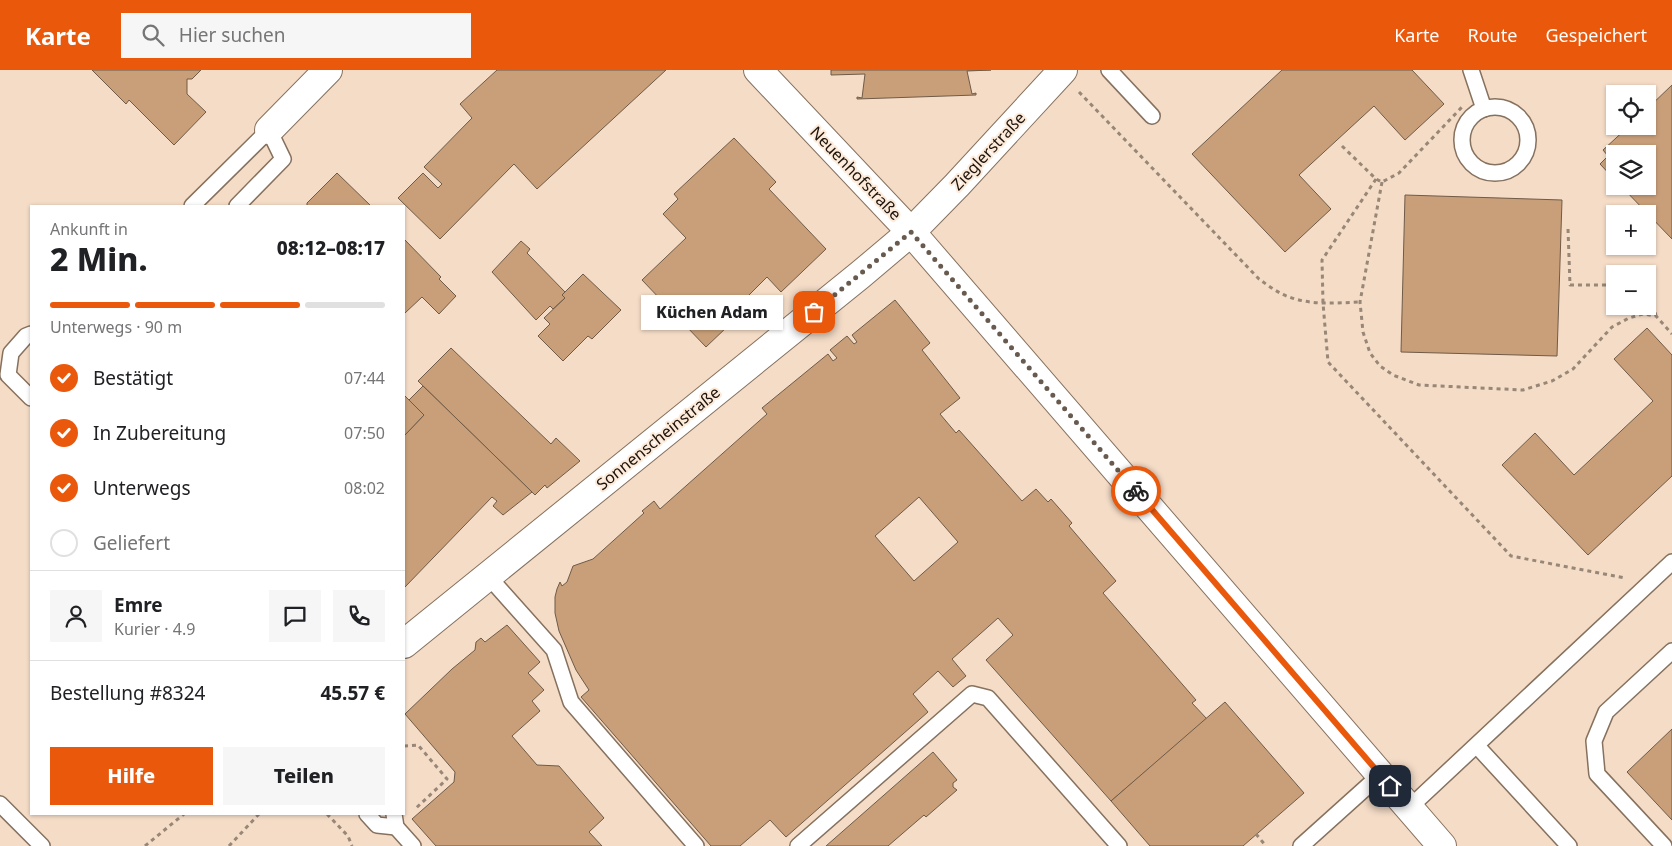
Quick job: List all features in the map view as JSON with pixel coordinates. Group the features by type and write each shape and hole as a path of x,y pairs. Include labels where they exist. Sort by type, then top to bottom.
{"street":[{"path":"269,130 328,70"},
{"name":"Neuenhofstraße","path":"758,70 911,232 1442,846"},
{"name":"Zieglerstraße","path":"911,232 1062,71"},
{"name":"Sonnenscheinstraße","path":"405,643 911,232"}],"lane":[{"path":"1109,70 1152,116"},
{"path":"1471,70 1484,108"},
{"path":"1484,108 1506,109 1516,115 1524,124 1528,136 1527,148 1518,164 1500,173 1484,171 1474,166 1467,159 1462,149 1464,127 1470,118 1484,108"},
{"path":"193,205 269,130 283,159 239,205"},
{"path":"30,334 26,336 11,353 8,376 30,397"},
{"path":"1409,808 1672,562"},
{"path":"488,576 554,650 571,702 696,846"},
{"path":"1664,846 1597,774 1594,741 1606,712 1672,650"},
{"path":"798,846 972,694 988,698 1110,843"},
{"path":"1477,746 1569,846"},
{"path":"1301,846 1380,775"},
{"path":"0,804 42,846"},
{"path":"368,815 377,825 395,821 413,846"}],"path":[{"path":"1062,71 1236,257 1259,279 1282,294 1304,302 1360,302"},
{"path":"1382,182 1399,173 1478,90"},
{"path":"1342,146 1376,179 1382,182"},
{"path":"1376,179 1322,260 1323,303 1328,362 1511,556 1650,582"},
{"path":"1382,182 1360,302 1363,332 1370,353 1380,366 1393,375 1418,385 1523,390 1552,381 1573,369 1612,327 1629,318 1643,314 1656,316 1672,334"},
{"path":"1568,228 1570,285 1606,285"},
{"path":"405,746 418,744 447,779 405,813"},
{"path":"145,846 183,815"},
{"path":"229,846 258,815"},
{"path":"328,815 348,836 352,846"},
{"path":"1256,834 1266,846"}],"building":[{"path":"92,70 201,70 192,79 187,79 187,94 206,112 174,145 129,100 126,104"},
{"path":"497,70 666,70 537,189 514,164 440,239 398,198 423,173 438,188 442,184 424,167 472,118 460,104"},
{"path":"831,70 991,70 967,71 972,94 976,93 976,95 857,99 857,97 862,98 865,74 831,75"},
{"path":"1282,70 1412,70 1444,104 1405,140 1374,106 1299,175 1331,209 1285,252 1192,154"},
{"path":"1672,85 1672,239 1656,222 1656,205 1639,205 1630,195 1656,195 1656,145 1608,145 1619,135 1656,135 1656,100"},
{"path":"734,138 776,182 769,189 826,249 781,292 767,277 745,299 750,305 706,347 642,280 686,238 663,214 678,199 674,194"},
{"path":"1606,158 1606,170 1600,164"},
{"path":"337,173 370,205 307,205"},
{"path":"1405,195 1562,200 1557,356 1401,352"},
{"path":"405,240 441,277 439,279 456,296 439,314 422,297 405,313"},
{"path":"521,241 530,249 527,253 565,292 562,295 565,298 553,309 550,306 536,320 492,272"},
{"path":"583,274 621,310 592,339 588,336 563,361 538,336 550,324 544,318 565,298 562,295"},
{"path":"895,300 930,343 922,350 960,398 940,414 956,433 959,430 1022,501 1036,489 1048,502 1051,499 1072,523 1069,526 1116,581 1103,593 1196,700 1192,703 1207,719 1111,801 986,660 1013,635 998,618 952,659 966,676 953,687 938,671 913,694 928,712 786,837 770,820 740,846 711,846 581,697 589,690 576,670 559,631 555,613 555,597 560,582 562,586 567,582 573,566 593,559 644,513 642,511 654,501 660,509 767,414 762,408 828,354 833,361 837,358 830,350 847,336 854,344 857,342 852,335","holes":["919,497 958,542 914,581 875,536"]},
{"path":"1647,328 1672,355 1672,476 1588,555 1502,465 1535,433 1574,475 1653,401 1614,359"},
{"path":"451,348 551,444 556,438 580,461 547,488 545,485 535,495 418,381"},
{"path":"423,386 532,492 503,515 493,506 497,501 492,497 405,587 405,435 424,415 409,400"},
{"path":"405,396 424,415 405,435"},
{"path":"507,625 540,662 528,673 544,690 532,701 540,711 512,736 537,765 559,766 604,818 589,832 602,846 436,846 412,819 454,782 455,772 405,714 475,650 476,642 481,638 485,642"},
{"path":"1225,702 1304,793 1243,846 1150,846 1111,801"},
{"path":"1672,729 1672,820 1627,772"},
{"path":"933,752 957,780 953,783 953,787 957,790 888,846 826,846"}],"way so far":[{"path":"814,312 911,232 1136,491"}],"place":[{"name":"Küchen Adam","path":"814,312"}],"route":[{"path":"1136,491 1390,786"}]}
